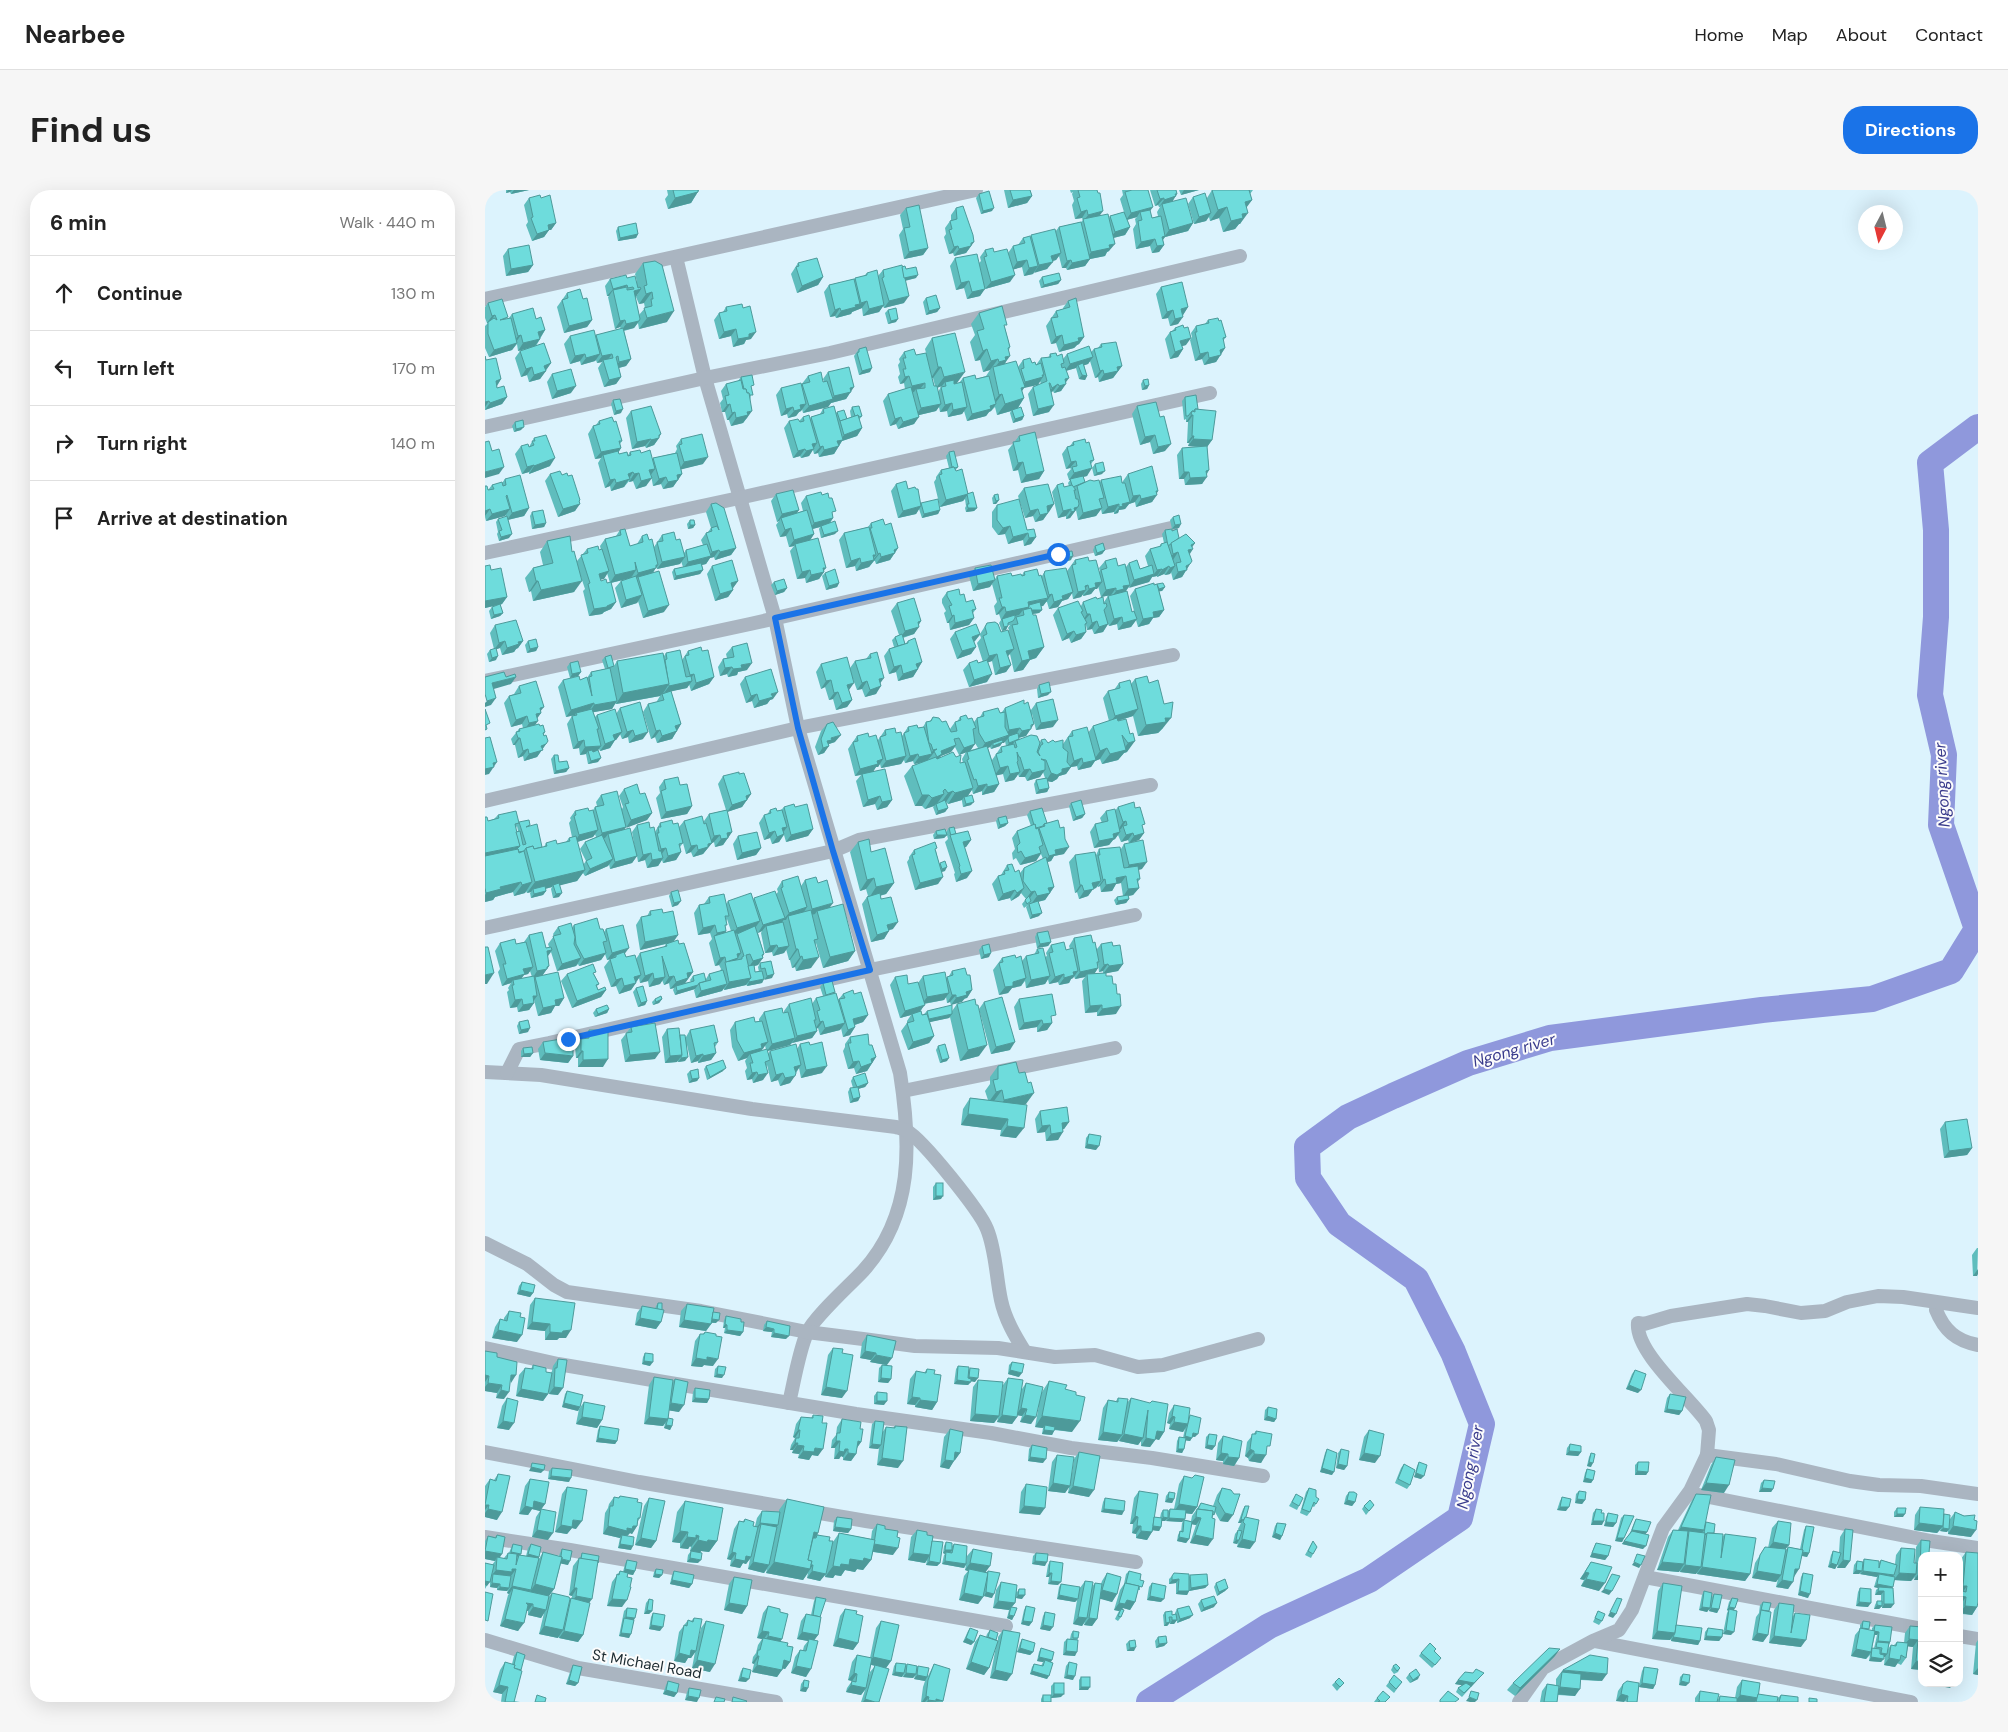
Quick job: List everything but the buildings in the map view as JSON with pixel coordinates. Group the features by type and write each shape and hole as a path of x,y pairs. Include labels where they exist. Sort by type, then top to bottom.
{"street":[{"path":"485,299 976,190"},
{"path":"485,427 705,378 829,353 1240,256"},
{"path":"675,257 705,378 775,618 798,728 900,1073 907,1131 907,1160 898,1214 878,1254 807,1332 789,1403"},
{"path":"485,553 1210,393"},
{"path":"485,681 775,618 1171,528"},
{"path":"485,801 798,728 1173,655"},
{"path":"485,928 833,851 859,840 1151,786"},
{"path":"507,1073 519,1049 529,1046 870,970 1135,915"},
{"path":"903,1091 1115,1048"},
{"path":"485,1072 541,1075 752,1109 896,1127 907,1131 950,1177 987,1228 995,1262 1001,1302 1011,1329 1025,1352"},
{"path":"485,1242 527,1264 554,1285 567,1292 701,1311 807,1332 915,1346 988,1347 1055,1358 1095,1355 1138,1366 1163,1365 1258,1339"},
{"path":"1519,1702 1543,1668 1593,1640 1619,1630 1632,1610 1663,1528 1690,1491 1707,1455 1709,1430 1706,1421 1653,1360 1643,1344 1637,1328 1638,1323 1644,1324 1671,1316 1747,1304 1801,1313 1825,1312 1847,1302 1878,1296 1903,1297 1978,1308"},
{"path":"1936,1310 1941,1322 1953,1337 1978,1345"},
{"path":"485,1348 578,1367 789,1403 1263,1476"},
{"path":"485,1452 639,1482 865,1521 1136,1562"},
{"path":"1707,1455 1776,1464 1849,1481 1879,1485 1921,1486 1978,1494"},
{"path":"1687,1493 1931,1541 1978,1548"},
{"path":"485,1538 571,1550 1006,1626"},
{"path":"1645,1577 1918,1628"},
{"path":"1963,1637 1978,1639"},
{"name":"St Michael Road","path":"485,1640 578,1668 776,1702"},
{"path":"1593,1640 1911,1702"}],"waterway":[{"name":"Ngong river","path":"1149,1702 1269,1626 1369,1580 1460,1518 1482,1424 1453,1352 1416,1279 1339,1224 1308,1178 1307,1147 1348,1117 1393,1096 1468,1063 1550,1038 1762,1010 1872,999 1951,971 1977,929 1941,825 1944,755 1930,695 1936,617 1936,530 1930,463 1978,427"}],"route":[{"path":"568,1039 870,970 833,851 798,728 775,618 1058,554"}]}
